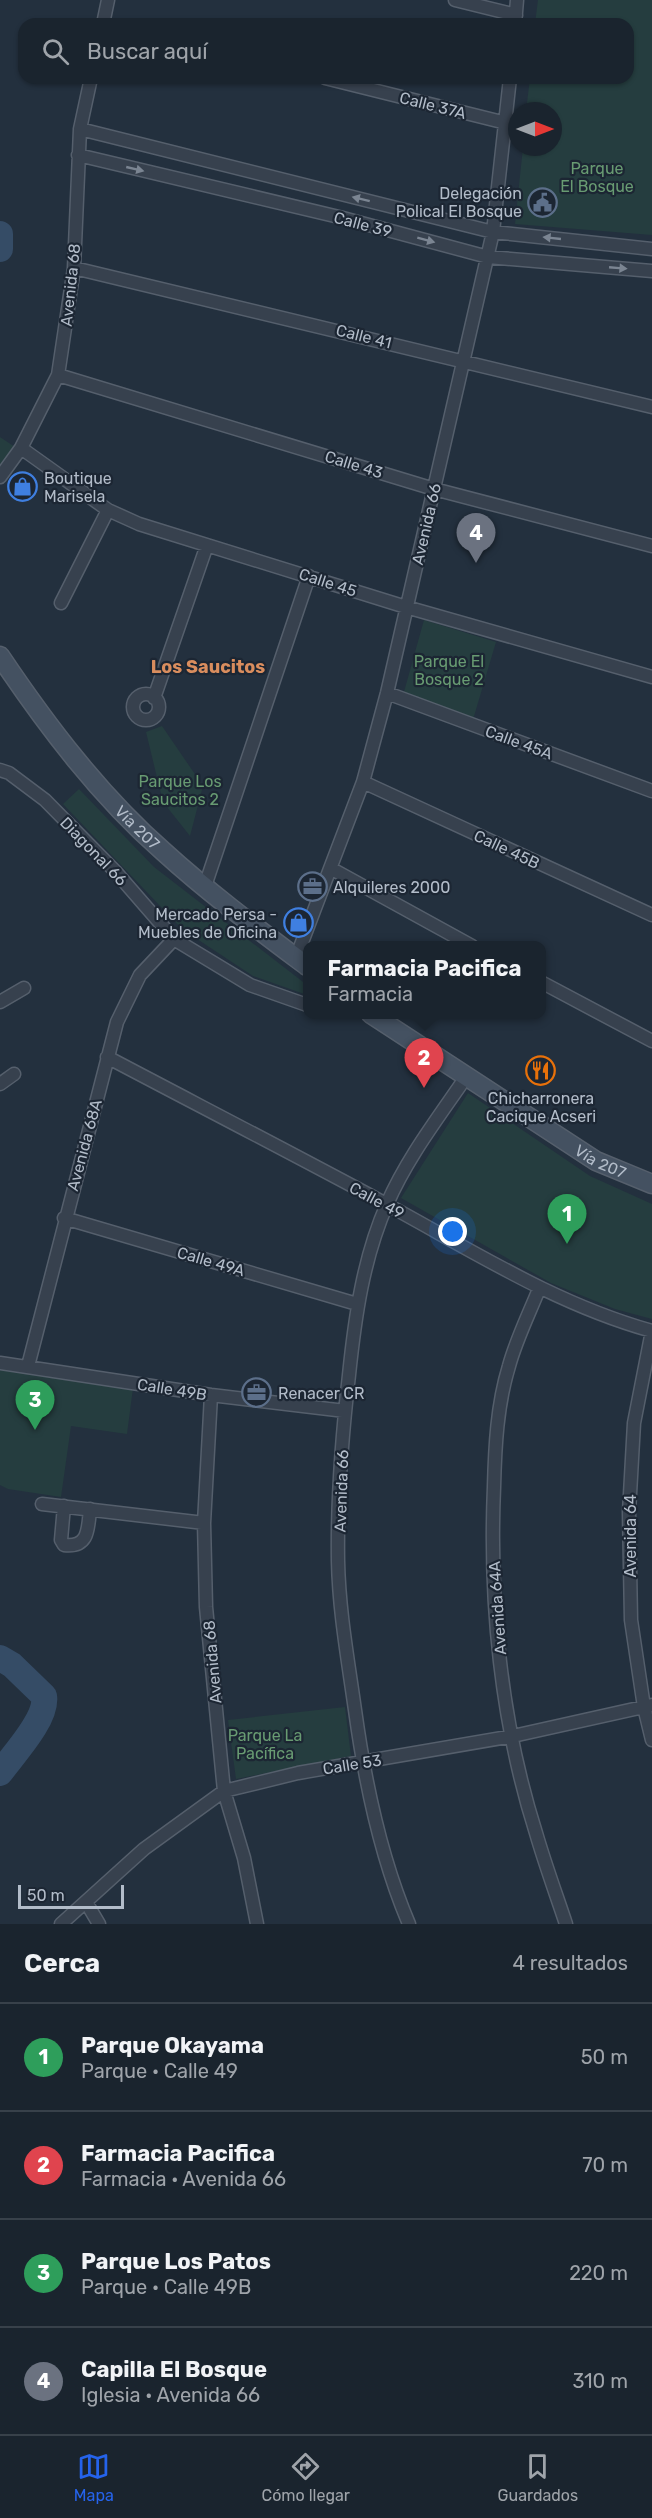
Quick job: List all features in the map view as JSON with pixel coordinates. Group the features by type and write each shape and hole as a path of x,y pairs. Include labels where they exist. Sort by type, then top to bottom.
{"main road":[{"name":"Vía 207","path":"0,656 44,720 99,785 162,851 302,962"},
{"name":"Vía 207","path":"376,1019 596,1161 652,1184"}],"street":[{"path":"106,18 108,0"},
{"path":"455,0 509,18"},
{"path":"515,18 517,0"},
{"name":"Avenida 68","path":"0,477 21,448 58,375 74,268 80,129 90,84"},
{"name":"Calle 37A","path":"349,84 506,123"},
{"name":"Avenida 66","path":"309,941 363,782 387,693 466,361 494,232 509,84"},
{"name":"Calle 39","path":"80,129 494,232 652,249"},
{"name":"Calle 39","path":"78,155 339,217 488,257 652,271"},
{"name":"Calle 41","path":"74,268 466,361 613,400 652,407"},
{"name":"Calle 43","path":"58,375 434,489 652,546"},
{"name":"Calle 45","path":"21,448 108,510 139,524 406,607 652,677"},
{"path":"61,603 108,510"},
{"path":"154,698 207,545"},
{"path":"205,886 309,576"},
{"name":"Calle 45A","path":"387,693 652,791"},
{"name":"Diagonal 66","path":"0,770 9,773 45,800 115,871 174,939 250,985 303,1004"},
{"name":"Calle 45B","path":"363,782 652,915"},
{"path":"332,869 465,941"},
{"name":"Avenida 68A","path":"28,1366 64,1218 117,1023 140,975 174,939"},
{"path":"546,985 652,1041"},
{"path":"0,1002 24,988"},
{"name":"Calle 49","path":"107,1057 387,1204 539,1289 618,1322 652,1331"},
{"path":"0,1084 14,1074"},
{"name":"Avenida 66","path":"409,1924 390,1881 362,1763 343,1627 338,1560 345,1410 357,1304 370,1251 387,1204 409,1162 466,1077"},
{"name":"Calle 49A","path":"64,1218 357,1304"},
{"name":"Avenida 64A","path":"539,1289 509,1366 496,1440 492,1534 498,1646 513,1736 535,1832 566,1924"},
{"name":"Avenida 64","path":"652,1331 633,1423 629,1512 631,1620 648,1706 652,1740"},
{"name":"Calle 49B","path":"0,1363 211,1395 345,1410"},
{"name":"Avenida 68","path":"211,1395 204,1523 206,1606 224,1791 244,1858 257,1924"},
{"path":"42,1504 204,1523"},
{"path":"64,1506 61,1540 64,1545 70,1546 83,1542 87,1535 90,1509"},
{"name":"Calle 53","path":"61,1924 144,1849 224,1791 298,1773 513,1736 648,1706"},
{"path":"86,1902 99,1924"}],"green space":[{"name":"Parque El Bosque","path":"538,0 652,0 652,235 515,224 522,156 562,156 562,102 527,102 529,84 634,84 634,18 536,18"},
{"path":"0,437 15,447 0,468"},
{"name":"Parque El Bosque 2","path":"424,620 496,642 472,723 402,699"},
{"name":"Parque Los Saucitos 2","path":"162,726 203,786 190,836 163,802 146,732"},
{"path":"79,789 154,867 303,982 303,994 253,976 182,929 63,804"},
{"path":"468,1093 590,1176 652,1204 652,1319 615,1309 551,1283 401,1198"},
{"path":"0,1370 133,1388 127,1434 71,1426 61,1497 8,1489 0,1485"},
{"name":"Parque La Pacífica","path":"345,1707 351,1756 236,1779 228,1720"}],"waterway":[{"path":"0,234 0,249"},
{"path":"0,1658 12,1665 44,1696 41,1715 21,1747 0,1773"}],"place":[{"name":"Delegación Polical El Bosque","path":"543,202"},
{"name":"Boutique Marisela","path":"23,487"},
{"name":"Capilla El Bosque","path":"476,563"},
{"name":"Alquileres 2000","path":"312,887"},
{"name":"Mercado Persa - Muebles de Oficina","path":"298,923"},
{"name":"Chicharronera Cacique Acseri","path":"541,1070"},
{"name":"Farmacia Pacifica","path":"424,1088"},
{"name":"Parque Okayama","path":"567,1244"},
{"name":"Renacer CR","path":"257,1393"},
{"name":"Parque Los Patos","path":"35,1430"}],"district":[{"name":"Los Saucitos","path":"208,667"}]}
